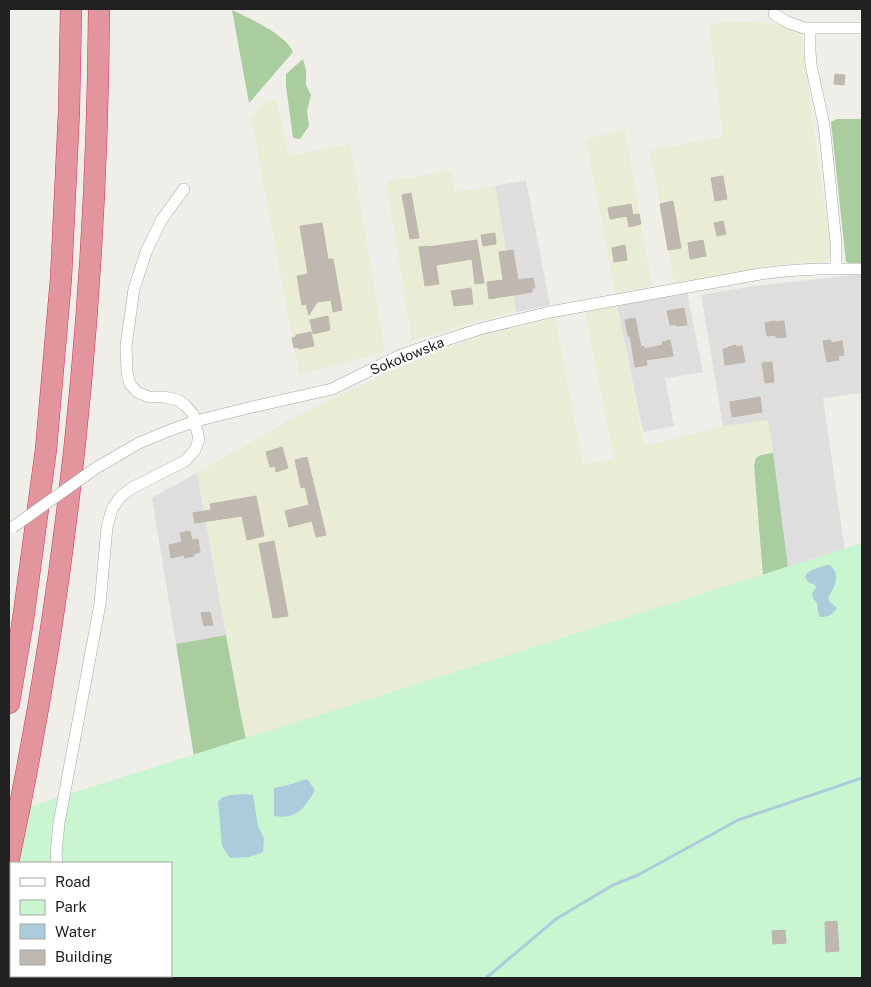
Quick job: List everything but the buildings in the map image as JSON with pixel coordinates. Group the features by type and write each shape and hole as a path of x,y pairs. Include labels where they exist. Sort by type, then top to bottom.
{"highway":[{"path":"9,704 23,620 46,449 61,278 69,120 71,9"},
{"path":"9,858 43,678 69,494 90,279 98,112 99,9"}],"street":[{"path":"774,14 796,26 810,28 862,28"},
{"path":"810,28 811,65 824,125 836,243 836,268"},
{"path":"57,862 59,823 98,613 107,527 112,509 121,496 132,488 185,461 195,450 199,439 196,421 186,406 178,400 164,397 149,397 137,392 130,384 127,373 126,346 134,289 146,252 162,219 184,189"},
{"name":"Sokołowska","path":"11,529 96,468 139,444 168,431 196,421 332,389 373,368 418,349 480,329 550,312 760,274 836,268 862,270"}],"shaded area":[{"path":"526,180 550,305 516,312 495,186"},
{"path":"862,274 862,393 823,398 862,670 794,613 768,421 723,426 701,295 747,287"},
{"path":"687,292 703,372 665,378 674,426 643,432 617,306"},
{"path":"197,473 226,635 176,644 152,498"}],"green space":[{"path":"232,10 276,33 293,52 249,103"},
{"path":"732,21 756,22 789,27 798,31 801,38 832,257 823,263 809,262 765,266 674,283 650,150 723,137 709,25"},
{"path":"303,59 306,70 306,85 311,95 307,111 309,126 300,139 293,138 286,74"},
{"path":"276,100 289,156 350,144 385,352 299,374 251,117 265,102"},
{"path":"837,119 862,119 862,265 853,265 846,262 831,122"},
{"path":"625,130 652,286 615,293 586,139"},
{"path":"451,171 454,192 495,186 516,312 412,341 386,181"},
{"path":"617,306 644,446 723,426 768,420 773,453 761,455 765,600 256,785 241,716 197,473 300,414 409,362 483,334 555,318 583,464 614,459 585,312"},
{"path":"773,453 794,613 765,600 754,465 756,458"},
{"path":"862,543 862,978 9,978 9,813"},
{"path":"226,635 256,785 202,807 176,644"}],"water":[{"path":"830,565 836,575 828,598 837,608 830,615 820,617 817,603 813,599 812,594 816,587 814,584 809,583 805,577 811,570"},
{"path":"307,779 315,790 304,807 288,816 274,816 274,788"},
{"path":"230,795 253,795 258,826 264,838 263,852 249,857 230,858 222,846 218,802 221,798"}],"waterway":[{"path":"486,978 556,919 613,885 638,875 738,820 862,778"}]}
